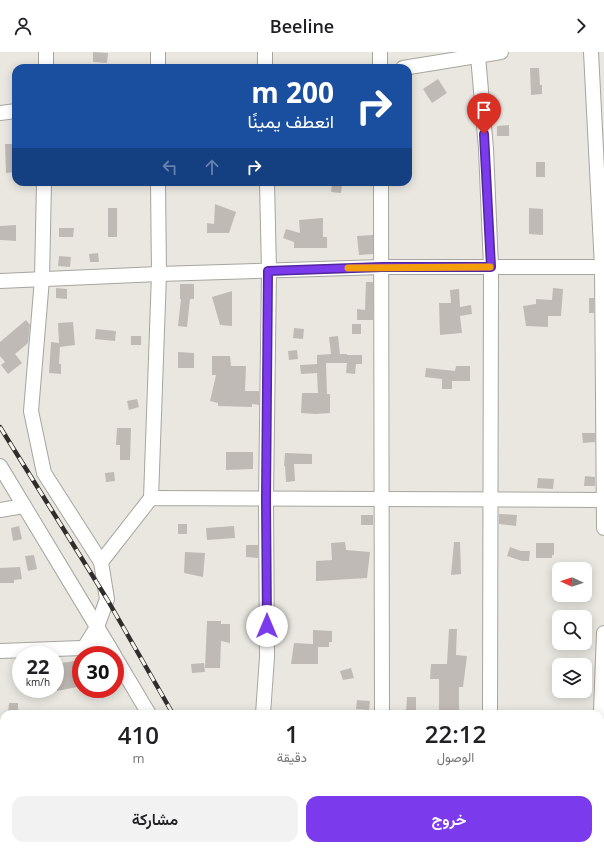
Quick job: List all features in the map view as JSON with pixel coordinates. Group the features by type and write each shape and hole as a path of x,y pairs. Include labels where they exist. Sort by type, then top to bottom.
{"street":[{"path":"46,52 46,64"},
{"path":"158,52 158,64"},
{"path":"265,52 265,64"},
{"path":"380,52 380,64"},
{"path":"412,67 501,52"},
{"path":"591,52 603,267 604,528"},
{"path":"478,56 486,149 491,267 489,500 490,710"},
{"path":"0,113 12,112"},
{"path":"44,186 42,279 31,411 44,473 100,562 107,599 97,627 85,646"},
{"path":"100,562 151,498 159,274 158,186"},
{"path":"262,710 267,657 267,186"},
{"path":"381,186 382,710"},
{"path":"0,281 382,267 603,267"},
{"path":"0,466 108,646"},
{"path":"151,498 604,500"},
{"path":"0,510 24,506"},
{"path":"601,710 604,633"},
{"path":"0,651 72,648"},
{"path":"124,673 147,710"}],"building":[{"path":"93,52 108,53 107,63 93,62"},
{"path":"530,68 539,68 542,94 531,95"},
{"path":"438,79 447,93 432,103 423,89"},
{"path":"509,125 509,136 497,136 497,126"},
{"path":"5,144 12,144 12,172 6,173"},
{"path":"536,162 545,162 545,177 536,177"},
{"path":"332,186 342,186 341,193 331,192"},
{"path":"215,204 236,212 229,233 207,233 207,223 214,224"},
{"path":"108,208 117,208 117,237 108,237"},
{"path":"529,208 543,209 543,235 529,234"},
{"path":"323,218 323,237 327,237 327,248 294,248 294,242 283,238 286,229 300,233 299,220"},
{"path":"16,225 16,241 0,240 0,226"},
{"path":"59,228 74,228 73,237 59,237"},
{"path":"373,235 373,254 359,255 357,236"},
{"path":"98,253 99,262 90,262 89,254"},
{"path":"59,256 71,257 70,267 58,266"},
{"path":"366,282 373,282 373,320 357,320 357,309 365,310"},
{"path":"180,284 194,284 194,299 190,299 187,327 178,326 181,299"},
{"path":"56,288 67,289 67,299 56,298"},
{"path":"553,288 563,289 561,316 548,316 548,327 526,326 523,306 536,304 536,299 552,300"},
{"path":"459,289 460,307 471,305 472,314 460,316 462,333 440,335 439,303 451,303 450,290"},
{"path":"232,291 232,326 220,325 212,297"},
{"path":"589,298 594,298 594,313 589,313"},
{"path":"26,320 30,325 28,343 15,354 22,363 8,374 1,365 5,362 0,356 0,342"},
{"path":"73,322 75,345 60,347 59,364 61,364 61,374 49,373 51,342 59,343 58,323"},
{"path":"352,324 361,324 361,334 352,334"},
{"path":"294,328 304,329 303,339 293,338"},
{"path":"96,329 116,331 115,341 95,339"},
{"path":"131,336 141,336 141,345 131,345"},
{"path":"338,336 340,354 362,355 362,364 356,364 355,374 346,373 347,363 326,363 327,394 330,394 330,413 301,413 302,393 318,393 317,373 301,374 300,365 317,364 317,355 331,354 329,337"},
{"path":"297,350 298,359 289,360 288,351"},
{"path":"178,352 194,353 194,368 178,368"},
{"path":"212,356 230,356 231,366 246,366 245,391 259,391 259,405 252,404 252,407 218,406 218,403 210,401 216,375 212,375"},
{"path":"456,366 470,366 470,381 452,381 452,389 442,389 442,379 425,377 426,368 455,371"},
{"path":"137,399 139,407 129,410 127,401"},
{"path":"117,428 131,428 130,460 120,460 120,445 116,445"},
{"path":"582,433 595,433 595,442 583,443"},
{"path":"226,452 253,452 253,469 226,470"},
{"path":"285,453 312,454 312,464 294,464 295,481 286,482 284,466"},
{"path":"114,472 115,481 106,482 105,473"},
{"path":"585,476 595,477 595,486 584,486"},
{"path":"538,478 554,479 553,489 537,488"},
{"path":"499,514 517,515 516,526 499,524"},
{"path":"361,515 373,515 373,525 361,525"},
{"path":"178,524 187,524 187,534 178,534"},
{"path":"19,526 22,539 13,541 11,528"},
{"path":"234,526 235,538 207,540 206,528"},
{"path":"345,542 346,550 370,552 367,578 316,581 316,561 332,560 331,543"},
{"path":"454,542 460,542 461,574 451,575"},
{"path":"536,543 554,543 554,555 552,555 552,558 536,558"},
{"path":"246,545 258,545 258,558 246,557"},
{"path":"510,547 521,551 530,551 529,561 522,561 507,556"},
{"path":"185,552 205,553 203,577 184,573"},
{"path":"34,555 37,569 28,571 25,556"},
{"path":"20,567 22,579 14,580 14,583 0,583 0,568"},
{"path":"207,621 221,621 221,624 230,624 230,643 221,641 220,668 205,668"},
{"path":"449,629 457,629 456,655 467,656 463,687 459,687 459,710 439,710 439,679 430,679 431,664 447,664"},
{"path":"313,630 332,631 332,642 329,642 329,647 318,647 318,664 291,664 294,643 313,644"},
{"path":"72,661 72,688 64,690 64,663"},
{"path":"204,663 205,672 192,673 191,664"},
{"path":"351,668 354,678 343,680 340,671"},
{"path":"407,697 416,697 416,710 406,710"},
{"path":"357,700 370,701 369,710 356,709"},
{"path":"9,703 18,703 18,710 8,710"}],"railway":[{"path":"0,427 107,599 171,710"}],"slow traffic":[{"path":"348,268 490,267"}],"route":[{"path":"267,626 266,499 268,271 382,267 491,267 486,149 484,134"}]}
